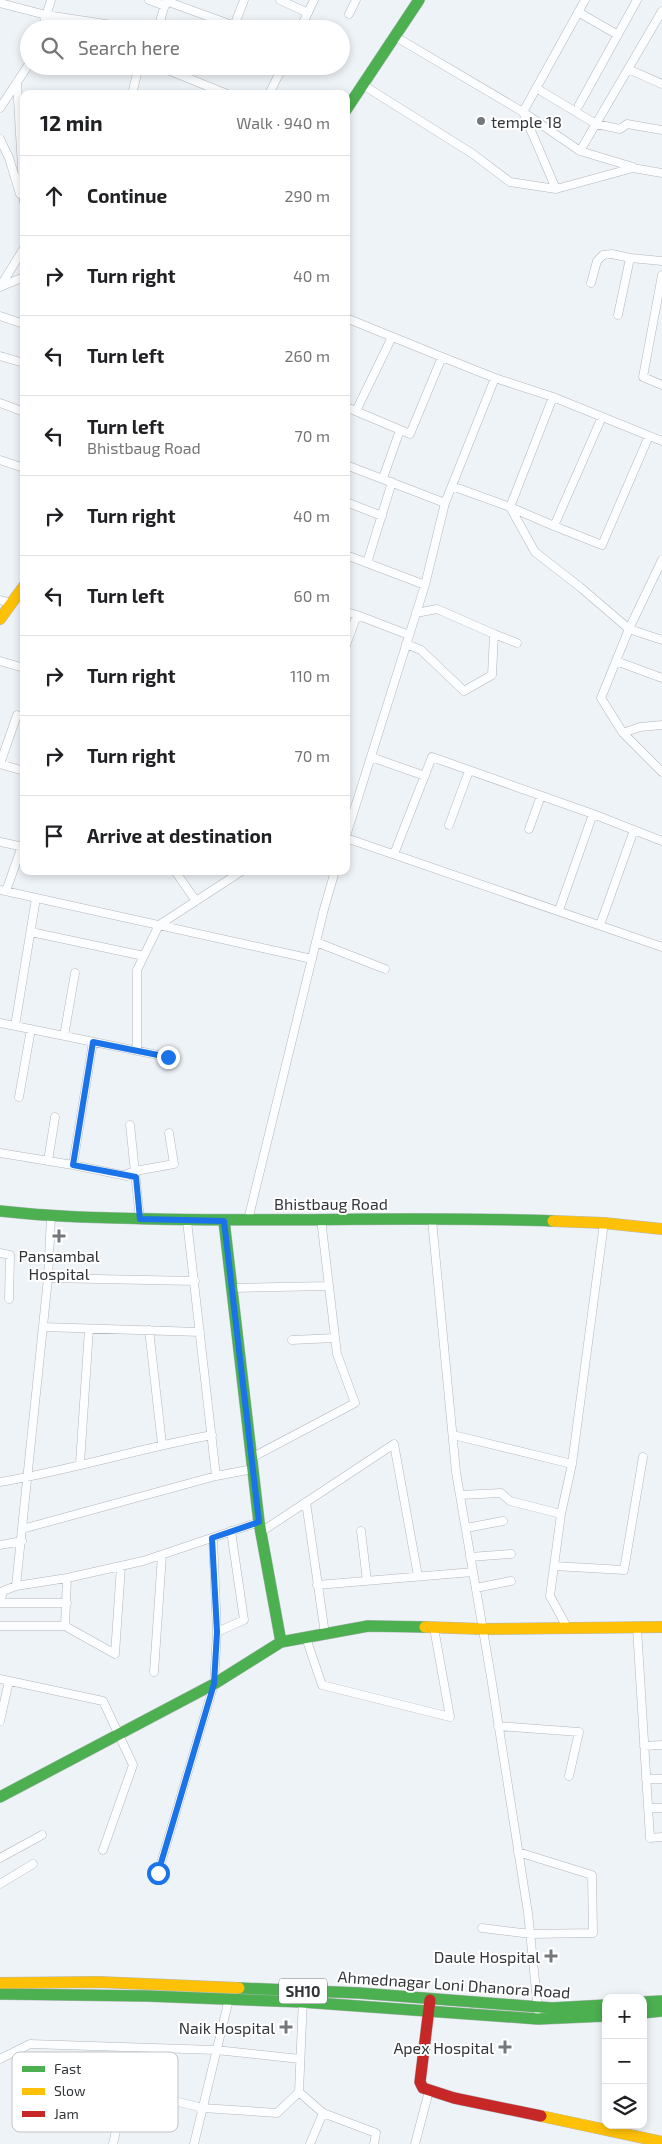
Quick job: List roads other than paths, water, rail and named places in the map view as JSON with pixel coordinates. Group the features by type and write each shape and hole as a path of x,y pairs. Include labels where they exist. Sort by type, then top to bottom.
{"street":[{"path":"45,20 50,0"},
{"path":"149,0 166,2 217,20"},
{"path":"236,20 244,0"},
{"path":"280,0 308,13"},
{"path":"304,20 314,0"},
{"path":"349,14 356,0"},
{"path":"350,104 420,0"},
{"path":"523,112 585,0"},
{"path":"579,105 637,0"},
{"path":"161,20 166,2"},
{"path":"0,3 46,15 79,20"},
{"path":"580,151 662,11"},
{"path":"578,12 618,34"},
{"path":"396,37 523,112 580,151 633,168 662,173"},
{"path":"628,69 662,84"},
{"path":"0,108 22,75"},
{"path":"133,90 137,75"},
{"path":"180,75 217,90"},
{"path":"271,90 278,75"},
{"path":"17,82 20,131"},
{"path":"363,85 473,154 510,182 556,189 633,168"},
{"path":"536,88 596,124 620,129 627,124 662,130"},
{"path":"523,112 556,189"},
{"path":"0,139 9,158 20,191"},
{"path":"591,283 597,261 603,255 612,254 662,261"},
{"path":"1,287 20,255"},
{"path":"618,315 630,258"},
{"path":"662,275 643,377 662,385"},
{"path":"1,287 20,279"},
{"path":"0,316 20,323"},
{"path":"350,320 442,358 553,397 662,441"},
{"path":"356,411 392,337"},
{"path":"0,356 20,362"},
{"path":"350,408 410,434 442,358"},
{"path":"350,824 425,585 445,503 495,378"},
{"path":"510,507 553,397"},
{"path":"0,403 20,410"},
{"path":"554,526 602,417"},
{"path":"383,478 400,430"},
{"path":"452,486 510,507 602,545 649,436"},
{"path":"0,460 20,467"},
{"path":"350,466 445,503"},
{"path":"367,563 392,482"},
{"path":"350,504 382,516"},
{"path":"510,507 535,552 629,629 662,640"},
{"path":"350,557 425,585"},
{"path":"662,560 629,629 601,698 623,733 662,771"},
{"path":"0,619 5,602 20,589"},
{"path":"416,613 437,609 517,643"},
{"path":"350,613 409,635"},
{"path":"350,634 357,615"},
{"path":"406,644 421,650 464,691 492,675 494,634"},
{"path":"0,661 20,667"},
{"path":"616,661 662,678"},
{"path":"17,714 0,764 20,770"},
{"path":"623,733 640,727 662,724"},
{"path":"371,757 424,776"},
{"path":"394,854 432,758 593,814 662,841"},
{"path":"449,825 469,771"},
{"path":"529,829 541,796"},
{"path":"350,805 355,807"},
{"path":"559,910 593,814"},
{"path":"600,925 634,830"},
{"path":"350,838 662,947"},
{"path":"0,842 20,845"},
{"path":"20,853 3,891 312,959"},
{"path":"178,875 196,901"},
{"path":"137,1051 137,970 159,925 236,875"},
{"path":"248,1220 334,875"},
{"path":"15,1026 36,898"},
{"path":"31,932 144,956"},
{"path":"316,942 385,969"},
{"path":"64,1036 75,973"},
{"path":"0,1023 168,1057"},
{"path":"19,1097 31,1029"},
{"path":"73,1165 93,1042"},
{"path":"48,1161 55,1116"},
{"path":"130,1125 140,1219"},
{"path":"0,1153 124,1175 136,1174 174,1164 169,1133"},
{"name":"Bhistbaug Road","path":"0,1211 51,1218 187,1221 499,1219 604,1223 662,1230"},
{"path":"16,1586 48,1278 51,1218"},
{"path":"22,1529 216,1476 252,1463 355,1403 337,1354 321,1219"},
{"path":"432,1220 460,1495 531,1934 538,2013"},
{"path":"187,1221 216,1476"},
{"path":"224,1221 260,1527 281,1642"},
{"path":"568,1628 550,1596 561,1514 572,1464 604,1223"},
{"path":"0,1253 10,1255 9,1299"},
{"path":"48,1278 195,1281"},
{"path":"232,1288 328,1286"},
{"path":"43,1328 200,1332"},
{"path":"80,1464 89,1328"},
{"path":"149,1330 162,1444"},
{"path":"292,1340 335,1338"},
{"path":"0,1482 162,1444 212,1435"},
{"path":"453,1436 572,1464"},
{"path":"67,1603 0,1603 3,1591 16,1586 67,1578 121,1566 162,1555 231,1531 260,1527 306,1502 394,1444 418,1576"},
{"path":"554,1566 624,1570 643,1457"},
{"path":"460,1495 501,1492 510,1501 561,1514"},
{"path":"306,1502 325,1634"},
{"path":"466,1528 503,1521"},
{"path":"217,1632 244,1620 231,1531"},
{"path":"361,1531 366,1581"},
{"path":"158,1873 214,1684 217,1632 212,1538"},
{"path":"0,1545 22,1541"},
{"path":"470,1557 511,1554"},
{"path":"154,1672 162,1555"},
{"path":"0,1626 65,1626 114,1654 121,1566"},
{"path":"317,1585 473,1572"},
{"path":"65,1626 67,1578"},
{"path":"476,1588 511,1580"},
{"path":"0,1797 119,1736 214,1684 281,1642 368,1626 483,1629 662,1628"},
{"path":"306,1638 322,1685 450,1717 434,1628"},
{"path":"637,1628 650,1838 662,1838"},
{"path":"0,1679 103,1701 133,1765 103,1850"},
{"path":"0,1721 10,1681"},
{"path":"498,1726 579,1732 569,1776"},
{"path":"644,1746 662,1745"},
{"path":"646,1779 662,1778"},
{"path":"648,1808 662,1808"},
{"path":"0,1858 42,1834"},
{"path":"482,1928 531,1934 594,1933 592,1875 518,1852"},
{"path":"0,1884 32,1864"},
{"name":"Ahmednagar Loni Dhanora Road","path":"0,1983 108,1982 303,1997 429,2012 602,2016"},
{"name":"Ahmednagar Loni Dhanora Road","path":"0,1994 127,1995 229,1999 359,1993 538,2013 602,2005"},
{"path":"178,2102 203,2108 277,2113 299,2092 303,1997"},
{"path":"194,2144 229,1999"},
{"path":"430,2000 420,2082 423,2088 454,2098 662,2142"},
{"path":"647,2002 662,2001"},
{"path":"647,2013 662,2011"},
{"path":"14,2052 30,2044 216,2050 300,2059"},
{"path":"133,2052 134,2048"},
{"path":"0,2059 12,2053"},
{"path":"415,2144 429,2091"},
{"path":"299,2092 323,2113 376,2133 374,2144"},
{"path":"310,2144 323,2113"}],"place":[{"name":"temple 18","path":"481,121"},
{"name":"Pansambal Hospital","path":"59,1236"},
{"name":"Daule Hospital","path":"551,1956"},
{"name":"Naik Hospital","path":"286,2027"},
{"name":"Apex Hospital","path":"505,2047"}]}
